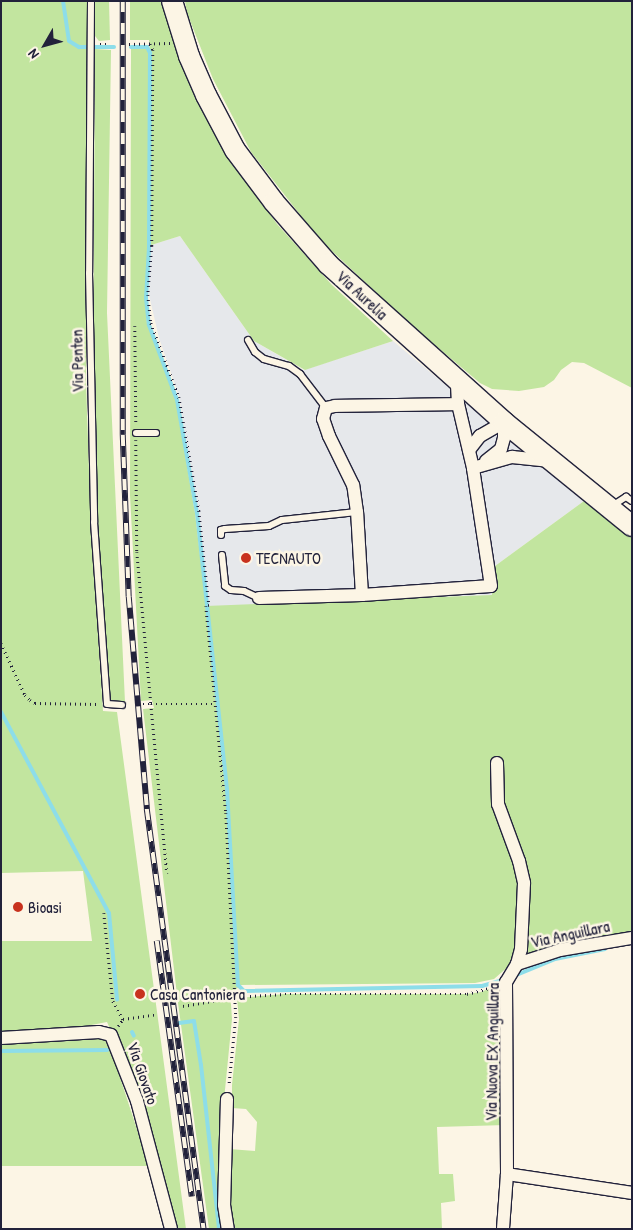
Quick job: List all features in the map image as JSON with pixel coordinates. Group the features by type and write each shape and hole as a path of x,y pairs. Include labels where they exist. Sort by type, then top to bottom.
{"main road":[{"name":"Via Aurelia","path":"172,1 189,56 206,95 235,150 274,202 328,264 457,382 632,526"}],"street":[{"path":"258,598 362,595 491,586 473,468 458,404 457,382"},
{"path":"362,595 357,512 353,485 329,436 323,419 326,408 335,406 458,404"},
{"path":"469,450 480,436 504,422"},
{"path":"473,468 496,455 501,449 504,438 504,422"},
{"path":"473,468 512,457 554,462"},
{"name":"Via Nuova EX Anguillara","path":"497,763 498,804 519,861 524,883 521,949 517,964 506,982 507,1174 503,1229"},
{"name":"Via Anguillara","path":"517,964 538,956 632,938"},
{"name":"Via Giovato","path":"1,1038 99,1032 111,1035 136,1101 171,1229"},
{"path":"227,1099 224,1196 228,1229"},
{"path":"507,1174 632,1193"}],"lane":[{"name":"Via Penten","path":"91,1 89,273 93,502 107,704"},
{"path":"248,340 255,352 264,360 289,366 300,374 326,408"},
{"path":"136,433 156,433"},
{"path":"609,508 626,497 632,501"},
{"path":"221,535 221,530 225,529 269,526 282,520 357,512"},
{"path":"222,555 225,586 231,590 244,591 258,598"},
{"path":"107,704 122,705"}],"path":[{"path":"129,44 150,44 153,50 152,246 148,295 151,323 179,397 199,510 208,606 215,704 226,813 236,1017 227,1099"},
{"path":"135,326 137,552 167,873"},
{"path":"1,643 25,695 35,703 107,704"},
{"path":"143,704 215,704"},
{"path":"104,913 113,1001 123,1020 158,1014"},
{"path":"183,1006 235,997 294,994 467,994 481,992 506,982"}],"shaded area":[{"path":"180,236 254,341 304,370 393,341 584,501 491,569 492,595 209,607 198,511 179,396 159,338 149,295 148,246"}],"green space":[{"path":"1,1 89,1 86,382 91,529 103,711 117,712 186,1229 175,1229 133,1080 107,1022 65,1030 1,1033 1,941 92,941 83,871 1,873"},
{"path":"95,1 109,1 110,40 99,41 95,36"},
{"path":"130,1 161,1 175,38 250,186 277,224 332,285 393,341 305,370 254,341 180,236 148,246 145,298 147,324 174,389 195,513 206,606 492,595 491,569 584,501 632,538 632,934 510,965 494,979 475,983 241,985 228,996 231,1004 232,1019 224,1100 224,1229 209,1229 178,1003 143,709 154,708 152,700 141,701 130,495 131,48 147,48 149,53 149,91 150,53 149,40 130,40"},
{"path":"185,1 632,1 632,388 584,363 572,362 544,387 519,391 492,389 480,383 411,325 319,239 251,152 213,79 187,13"},
{"path":"95,49 111,50 107,313 125,702 112,702 109,698 98,531 93,400"},
{"path":"506,982 506,1125 437,1127 439,1174 453,1174 455,1201 441,1203 442,1229 231,1229 228,1211 229,1149 255,1151 257,1122 246,1109 232,1108 232,1085 239,1019 237,998 285,994 467,994 481,992"},
{"path":"86,1037 101,1037 109,1044 149,1166 1,1166 1,1044 70,1041"}],"waterway":[{"path":"63,1 69,41 79,47 114,47"},
{"path":"131,47 147,47 150,53 149,248 146,298 149,325 177,400 197,513 227,790 238,985 244,991 482,986 503,980"},
{"path":"1,712 109,913 117,1000"},
{"path":"514,976 555,959 605,949"},
{"path":"179,1023 194,1021 201,1065 219,1229"},
{"path":"132,1032 134,1036"},
{"path":"1,1051 107,1050"}],"railway":[{"path":"123,1 123,435 129,597 147,809 204,1229"},
{"path":"157,941 192,1197"}],"place":[{"name":"TECNAUTO","path":"246,558"},
{"name":"Bioasi","path":"18,907"},
{"name":"Casa Cantoniera","path":"140,994"}]}
